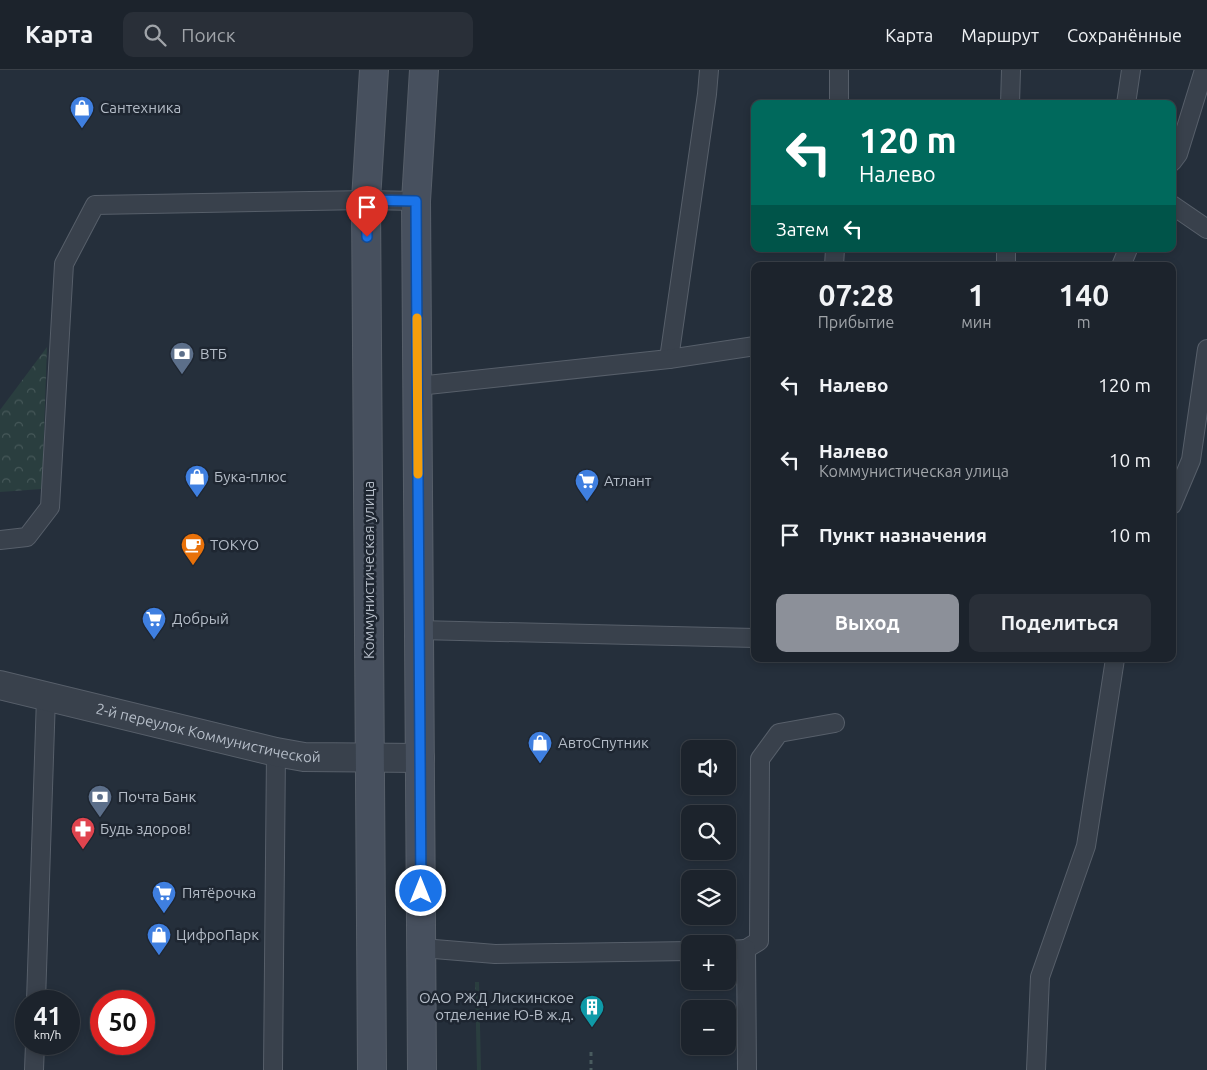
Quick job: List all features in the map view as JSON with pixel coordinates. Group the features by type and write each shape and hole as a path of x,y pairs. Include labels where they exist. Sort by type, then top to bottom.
{"main road":[{"name":"Коммунистическая улица","path":"372,1070 366,200 374,70"},
{"path":"422,1070 416,201 424,70"}],"street":[{"name":"2-й переулок Коммунистической","path":"0,685 276,752 304,757 420,758"}],"lane":[{"path":"669,359 709,70"},
{"path":"839,100 840,70"},
{"path":"1010,100 1011,70"},
{"path":"1127,100 1131,70"},
{"path":"1176,157 1204,70"},
{"path":"0,540 27,537 50,507 64,264 95,205 366,200 416,201"},
{"path":"1176,208 1207,228"},
{"path":"418,386 669,359 751,347"},
{"path":"1176,496 1191,460 1207,348"},
{"path":"419,630 751,638"},
{"path":"1036,1070 1040,977 1086,846 1115,662"},
{"path":"36,990 46,697"},
{"path":"736,950 746,949 759,941 760,759 779,733 835,723"},
{"path":"274,1070 276,752"},
{"path":"422,948 495,954 681,951"},
{"path":"746,949 747,1070"},
{"path":"34,1070 35,1055"}],"path":[{"path":"591,1052 591,1070"}],"green space":[{"path":"47,347 42,489 0,492 0,410"},
{"path":"475,982 479,982 481,1070 477,1070"}],"slow traffic":[{"path":"417,318 418,474"}],"place":[{"name":"Сантехника","path":"82,129"},
{"name":"ВТБ","path":"182,375"},
{"name":"Бука-плюс","path":"197,498"},
{"name":"Атлант","path":"587,502"},
{"name":"TOKYO","path":"193,566"},
{"name":"Добрый","path":"154,640"},
{"name":"АвтоСпутник","path":"540,764"},
{"name":"Почта Банк","path":"100,818"},
{"name":"Будь здоров!","path":"83,850"},
{"name":"Пятёрочка","path":"164,914"},
{"name":"ЦифроПарк","path":"159,956"},
{"name":"ОАО РЖД Лискинское отделение Ю-В ж.д.","path":"592,1028"}],"route":[{"path":"367,237 366,200 416,201 421,891"}]}
